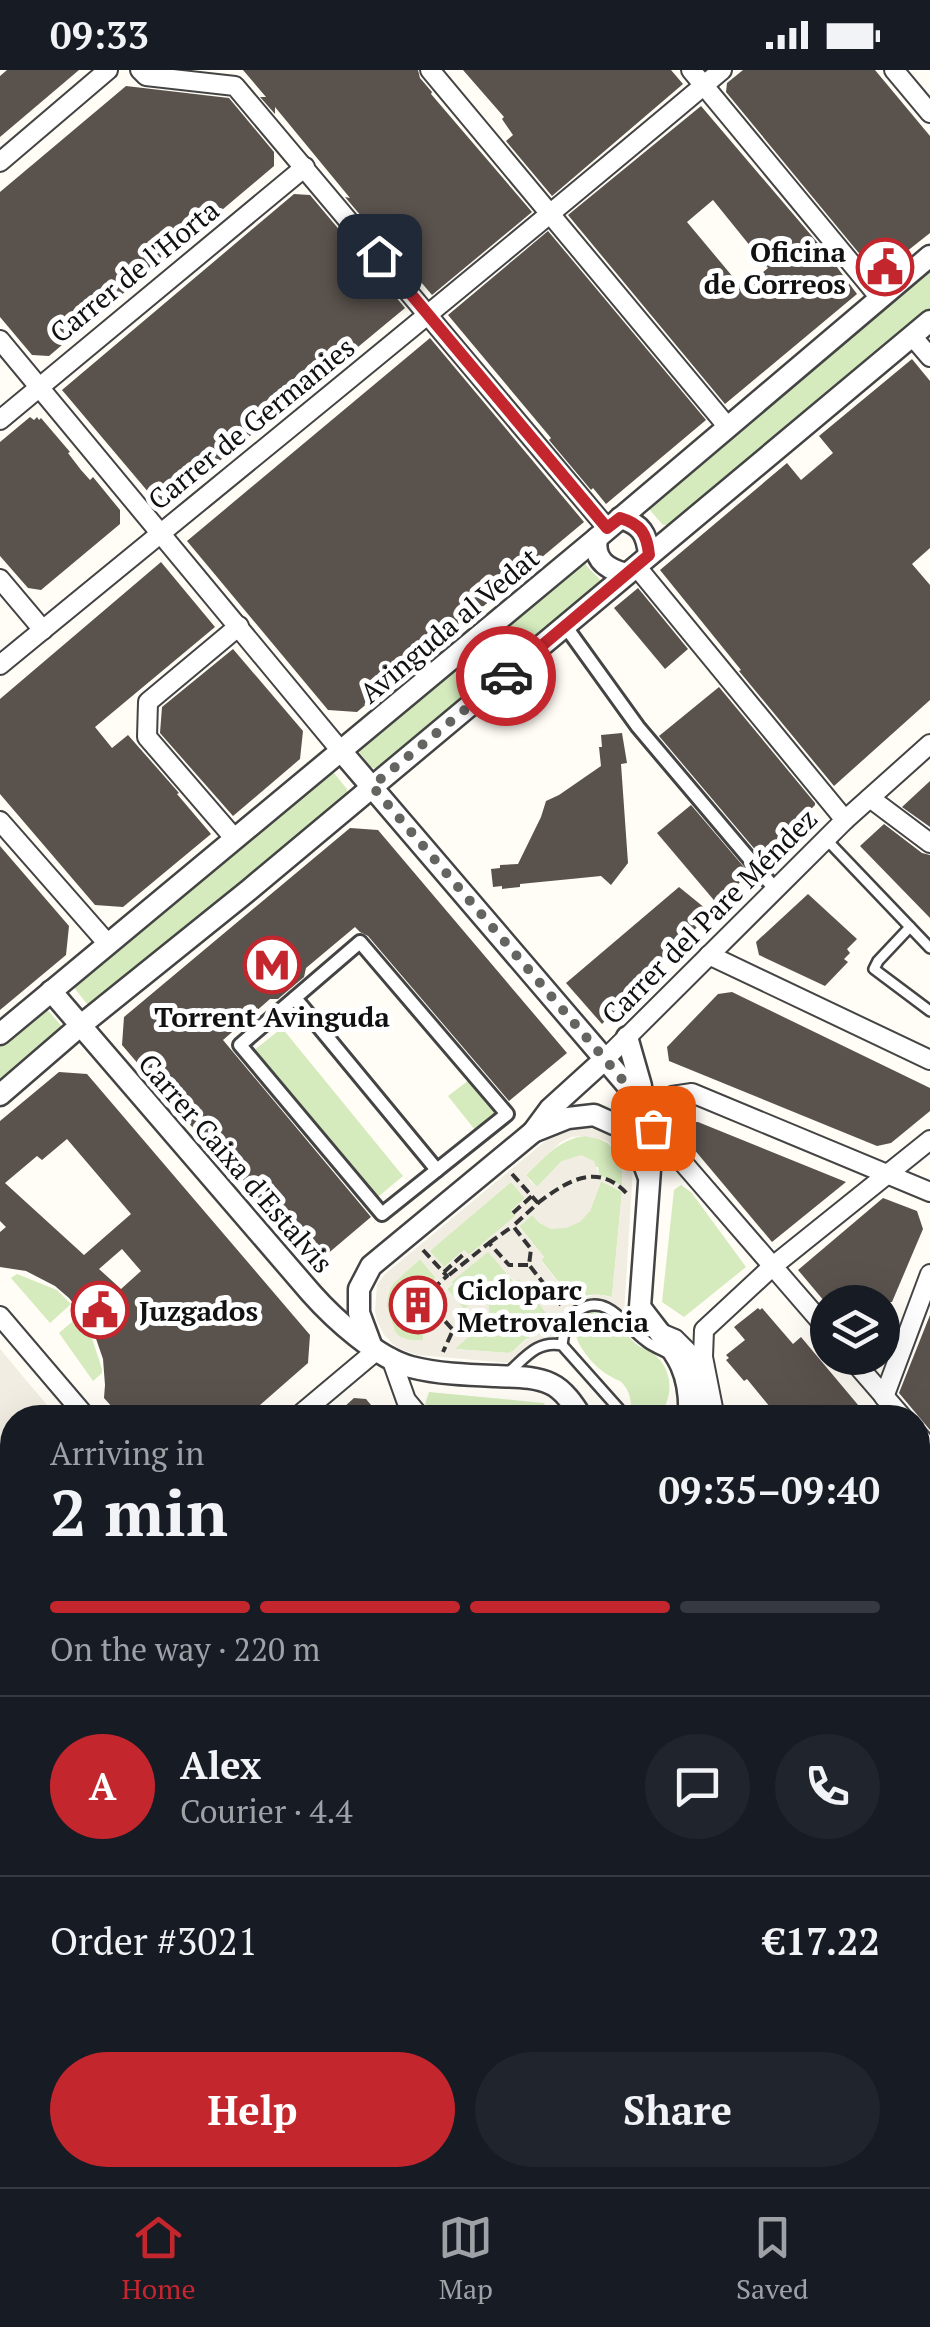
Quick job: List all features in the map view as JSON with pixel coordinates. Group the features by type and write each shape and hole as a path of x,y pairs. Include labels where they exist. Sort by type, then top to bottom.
{"street":[{"path":"0,162 108,70"},
{"path":"140,70 146,76 236,86 608,528"},
{"path":"430,70 727,426"},
{"path":"691,70 880,298"},
{"name":"Carrer de Germanies","path":"0,665 722,70"},
{"path":"894,70 930,114"},
{"name":"Carrer de l'Horta","path":"0,420 304,167"},
{"name":"Avinguda al Vedat","path":"0,1034 930,256"},
{"path":"0,1095 930,321"},
{"path":"912,336 930,357"},
{"path":"0,340 810,1309"},
{"path":"637,524 643,530 647,538 637,565 607,568 601,562 596,546 608,528 637,524"},
{"path":"637,565 844,820"},
{"path":"0,579 43,630"},
{"path":"236,839 146,737 148,702 239,626"},
{"path":"566,626 638,727 774,890"},
{"name":"Carrer del Pare Méndez","path":"380,1351 359,1313 359,1290 371,1266 533,1132 550,1109 628,1037 844,820 930,744"},
{"path":"870,798 930,843"},
{"path":"0,821 108,944"},
{"path":"360,942 506,1114 382,1214 240,1045 295,998 360,942"},
{"path":"709,955 930,1060"},
{"name":"Carrer Caixa d'Estalvis","path":"51,991 311,1293 352,1332 408,1367 530,1378 554,1384 573,1405"},
{"path":"295,998 437,1170"},
{"path":"628,1037 646,1112 651,1182 640,1307 679,1358 686,1377 689,1405"},
{"path":"646,1112 672,1096 692,1093 930,1192"},
{"name":"Carrer del Pare Méndez","path":"533,1132 568,1118 594,1115 622,1128 637,1146 651,1182"},
{"path":"712,1405 703,1357 704,1330 773,1266 930,1140"},
{"path":"884,1397 930,1274"},
{"path":"0,1316 70,1405"},
{"path":"660,1332 675,1339 690,1354 700,1405"},
{"path":"312,1405 380,1351"},
{"name":"Carrer Caixa d'Estalvis","path":"380,1351 410,1405"},
{"path":"865,1375 891,1405"},
{"path":"680,1405 688,1390"}],"lane":[{"path":"826,839 930,948"},
{"path":"910,926 874,969 930,1011"},
{"path":"562,1345 570,1317 583,1307 606,1306 648,1343 679,1358"},
{"path":"501,1376 536,1348 562,1345 614,1405"}],"path":[{"path":"512,1174 538,1203"},
{"path":"445,1274 513,1226 557,1188 597,1176 622,1189 632,1200"},
{"path":"513,1213 532,1196"},
{"path":"513,1226 531,1249 528,1264 570,1317"},
{"path":"489,1244 509,1265 528,1264"},
{"path":"423,1250 445,1274"},
{"path":"441,1357 453,1330 435,1310 435,1287 466,1252"}],"green space":[{"path":"930,267 930,308 669,526 662,524 649,509 649,502"},
{"path":"581,561 601,581 596,587 377,769 371,767 360,753 360,746"},
{"path":"330,772 347,789 347,794 93,1006 88,1005 75,989 76,983"},
{"path":"46,1008 65,1030 0,1084 0,1047"},
{"path":"282,1028 403,1176 372,1202 248,1055"},
{"path":"469,1080 496,1113 475,1130 448,1096"},
{"path":"585,1136 604,1141 616,1151 623,1186 599,1175 598,1167 562,1161 537,1187 526,1175 560,1145"},
{"path":"601,1181 622,1192 612,1297 592,1295 574,1301 519,1226 532,1215 590,1211"},
{"path":"511,1182 525,1198 516,1216 469,1255 464,1250 444,1267 429,1251"},
{"path":"681,1185 691,1192 746,1267 684,1317 662,1302 674,1190"},
{"path":"488,1251 514,1282 519,1279 553,1321 549,1332 526,1339 508,1353 454,1349 488,1319 489,1306 481,1302 464,1309 447,1289"},
{"path":"420,1259 436,1278 408,1305 424,1324 423,1340 399,1336 392,1327 387,1300 393,1285"},
{"path":"17,1274 57,1290 71,1304 50,1323 11,1278"},
{"path":"594,1308 601,1311 635,1343 655,1355 666,1369 670,1386 666,1405 630,1405 624,1385 599,1368 579,1343 575,1331 586,1318 582,1313"},
{"path":"80,1315 89,1329 102,1369 93,1381 59,1333"},
{"path":"429,1392 545,1405 426,1405"}],"shaded area":[{"path":"590,1123 616,1134 633,1167 624,1315 608,1303 586,1302 561,1324 559,1341 541,1341 510,1363 417,1355 396,1347 385,1336 375,1311 377,1285 385,1274 567,1126","holes":["572,1137 608,1141 622,1164 622,1185 599,1175 594,1161 581,1155 562,1161 537,1187 530,1181 526,1174","601,1181 622,1191 612,1297 597,1294 574,1301 519,1227 532,1215 551,1229 566,1228 580,1222 590,1211","511,1182 525,1198 511,1210 515,1216 469,1255 464,1250 444,1267 430,1251","488,1252 515,1282 519,1279 553,1321 549,1332 531,1336 508,1353 455,1349 489,1319 489,1306 472,1303 464,1309 447,1289","420,1259 436,1278 419,1295 428,1305 417,1315 424,1324 423,1340 409,1340 395,1331 387,1307 388,1293"]},
{"path":"0,1349 47,1405 0,1405"}],"building":[{"path":"7,70 79,70 0,137 0,76"},
{"path":"243,70 418,70 431,94 532,212 432,295 345,197 350,198 275,107 275,114 260,97 266,97"},
{"path":"463,70 671,70 683,84 552,196 506,141 513,135 504,117"},
{"path":"743,70 875,70 930,136 930,233 877,275 726,92 727,83"},
{"path":"126,86 229,98 274,152 274,166 49,356 32,355 0,317 0,192"},
{"path":"701,106 857,294 725,404 568,215","holes":["713,200 768,268 743,289 687,222"]},
{"path":"294,194 310,195 405,308 329,371 318,358 274,396 284,408 172,500 155,500 62,390"},
{"path":"548,231 706,420 606,504 448,315"},
{"path":"430,338 584,522 357,712 328,710 187,541"},
{"path":"912,359 930,381 930,548 912,564 930,585 930,700 834,786 660,570 787,463 801,480 833,453 819,436"},
{"path":"30,417 41,418 81,470 90,480 93,477 120,510 120,524 41,590 28,588 0,556 0,442"},
{"path":"161,562 215,627 95,727 112,748 128,735 211,834 123,907 95,905 0,794 0,699"},
{"path":"638,588 688,649 665,669 614,608"},
{"path":"233,649 303,731 300,759 233,816 160,733 162,707"},
{"path":"719,687 815,803 763,859 659,736"},
{"path":"622,733 627,763 621,764 628,863 611,885 601,876 493,887 491,869 518,864 546,801 601,766 601,735"},
{"path":"930,781 930,827 902,807"},
{"path":"691,805 749,873 718,905 657,833"},
{"path":"884,824 930,855 930,918 860,846"},
{"path":"350,828 378,830 567,1053 509,1101 368,936 355,927 306,968 304,977 278,999 270,999 223,1040 371,1217 312,1267 122,1045 124,1017"},
{"path":"0,846 69,926 66,955 0,1010"},
{"path":"679,887 711,913 602,1024 566,983"},
{"path":"808,894 857,939 847,949 850,953 844,959 848,962 825,986 759,955 756,942"},
{"path":"732,992 930,1088 930,1111 891,1143 877,1146 669,1061 667,1047 718,994"},
{"path":"59,1072 87,1074 310,1335 308,1363 260,1405 110,1405 104,1398 103,1359 92,1327 55,1286 26,1271 0,1267 0,1232 6,1227 0,1221 0,1121","holes":["67,1139 131,1214 84,1255 5,1183 37,1156 42,1160","122,1249 141,1271 121,1289 99,1269"]},
{"path":"690,1122 846,1182 772,1242 682,1135 683,1127"},
{"path":"883,1198 917,1211 923,1229 899,1285 811,1285 798,1270"},
{"path":"762,1308 793,1344 801,1337 810,1348 810,1375 833,1375 858,1405 768,1405 726,1360 726,1355 745,1340 734,1327"},
{"path":"930,1315 930,1405 909,1405 899,1393"},
{"path":"354,1398 366,1399 371,1405 346,1405"}],"way so far":[{"path":"506,676 372,786 638,1098 653,1128"}],"place":[{"name":"Oficina de Correos","path":"885,267"},
{"name":"Torrent Avinguda","path":"272,965"},
{"name":"Cicloparc Metrovalencia","path":"418,1305"},
{"name":"Juzgados","path":"100,1310"}],"route":[{"path":"379,256 607,528 620,518 630,520 647,538 649,555 506,676"}]}
